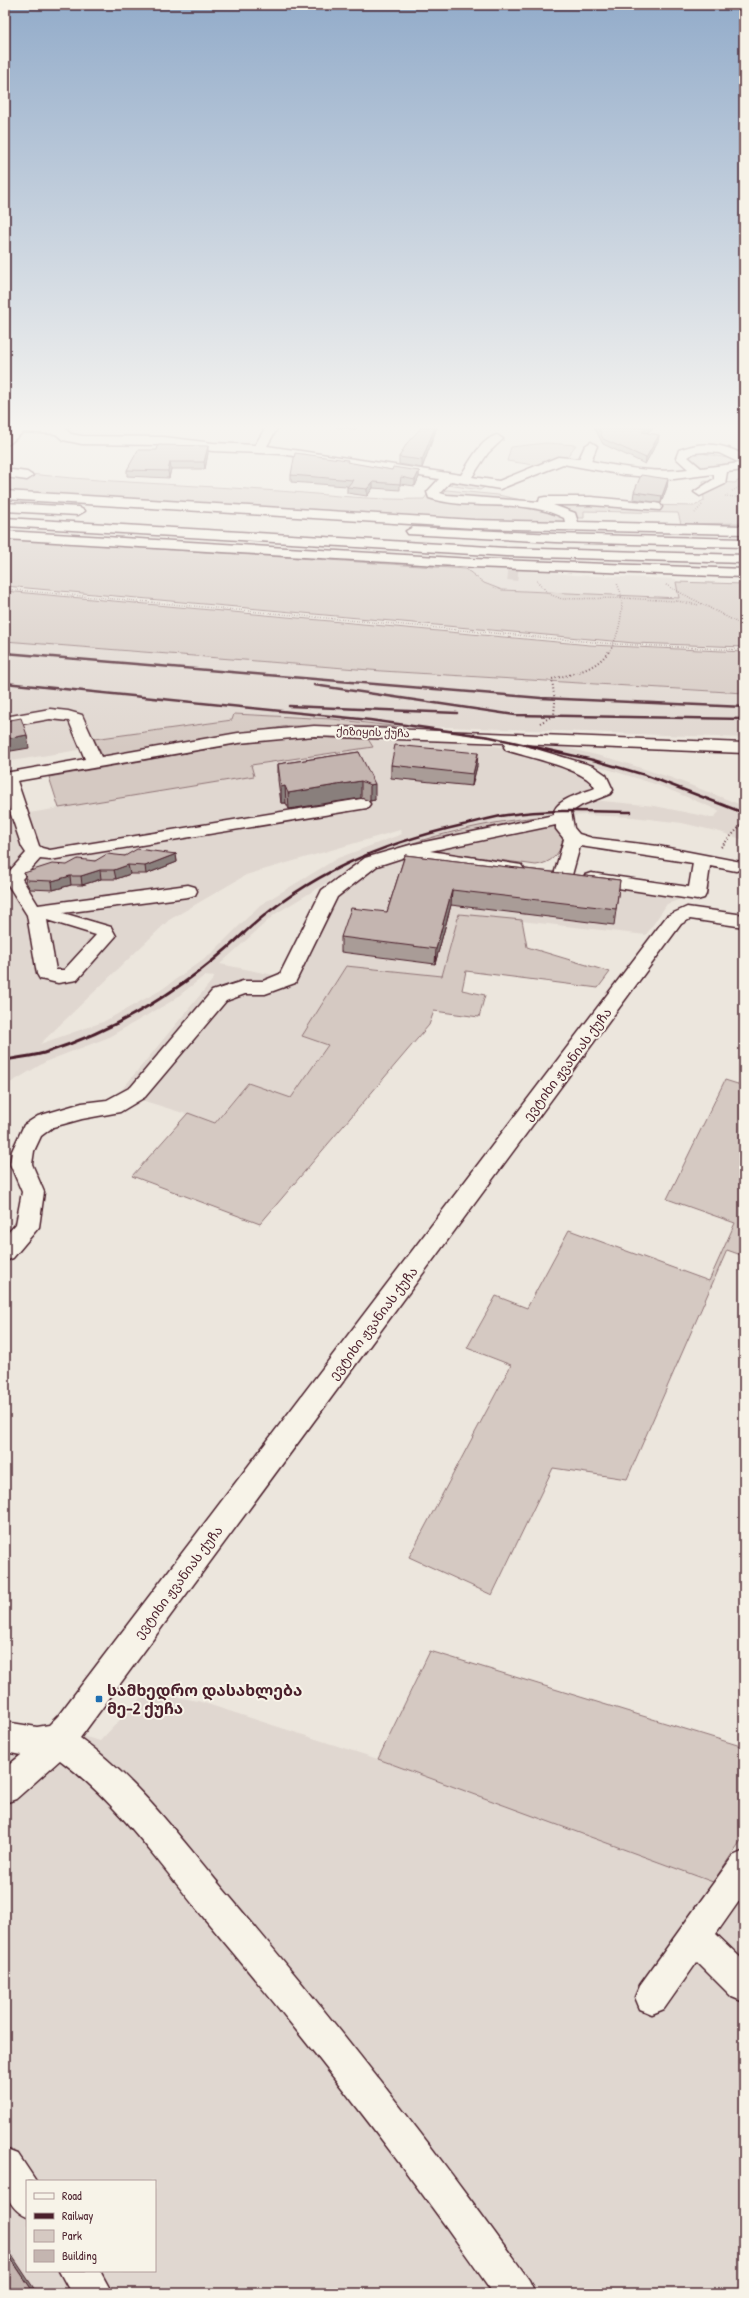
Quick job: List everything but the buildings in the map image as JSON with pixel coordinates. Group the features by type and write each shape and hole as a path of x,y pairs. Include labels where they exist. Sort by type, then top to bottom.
{"main road":[{"path":"202,534 506,552 744,561"},
{"path":"479,534 744,543"},
{"path":"5,535 472,564 744,573"},
{"path":"279,539 355,557"},
{"path":"472,564 496,572 519,574 556,567"},
{"path":"5,722 47,714 69,715 76,718 94,763"},
{"name":"ქიზიყის ქუჩა","path":"6,778 272,734 314,731 448,735 744,748"},
{"path":"448,735 520,748 588,770 600,779 604,790 565,807 562,811 565,830 573,838 590,843 658,851 736,866"},
{"path":"6,778 32,847 36,853 50,855 361,804"},
{"path":"5,1252 27,1227 33,1192 21,1164 22,1151 32,1131 46,1121 82,1112 112,1107 138,1092 219,996 243,987 265,988 288,978 329,894 371,862 401,853 500,830 563,818"},
{"path":"548,873 573,838"},
{"path":"36,853 13,878 35,911 188,891"},
{"path":"401,853 697,894 706,861"},
{"name":"ევტიხი ჟვანიას ქუჩა","path":"5,1788 46,1754 56,1739 74,1720 674,920 688,913 744,921"},
{"path":"5,1736 37,1742 56,1739 107,1778 302,2008 463,2216 516,2293"},
{"path":"652,1997 696,1937 744,1867"},
{"path":"696,1937 744,1985"},
{"path":"5,2167 26,2198"},
{"path":"79,2272 93,2293"}],"path":[{"path":"519,574 549,594 562,599 622,598 677,601 704,606"},
{"path":"531,739 529,730 554,715 555,703 552,679 583,672 607,657 615,644 622,608 622,598 616,577"},
{"path":"660,582 744,626"},
{"path":"5,589 615,644 744,650"},
{"path":"706,861 727,837 737,832 744,822"}],"shaded area":[{"path":"505,567 574,575 676,579 679,598 502,590 484,583 466,569"},
{"path":"5,641 382,671 744,693 744,738 449,727 401,727 332,719 235,714 232,720 94,739 97,747 5,762"},
{"path":"469,736 550,744 613,759 672,778 744,806 744,840 720,832 682,823 633,817 585,815 508,820 408,844 366,859 275,914 220,964 294,979 336,894 378,865 392,860 417,860 686,897 667,904 646,935 459,914 442,976 346,966 303,1036 329,1045 291,1098 248,1083 215,1123 119,1093 215,977 204,976 172,1001 107,1038 47,1061 5,1086 5,817 254,776 250,765 373,747 368,739 458,741 503,747 587,775 592,783 590,789 571,798 655,806 713,818 720,811 658,785 604,768 536,750","holes":["400,830 402,834 338,858 260,905 213,952 161,990 103,1022 40,1044 169,920 246,875"]},
{"path":"147,1691 198,1701 378,1759 744,1893 744,2293 5,2293 5,1752 46,1726 100,1741"}],"green space":[{"path":"5,539 466,569 484,583 502,590 679,598 676,582 744,584 744,647 634,643 5,586"},
{"path":"5,591 590,645 744,652 744,693 382,671 5,641"},
{"path":"234,714 332,719 401,727 288,726 103,757 94,739 232,720"},
{"path":"301,737 368,739 373,747 251,765 254,776 59,808 49,777 239,744"},
{"path":"549,816 429,842 366,859 456,831 525,818"},
{"path":"553,825 561,834 563,841 561,846 554,858 536,865 423,850"},
{"path":"459,914 522,920 527,947 610,972 598,988 466,971 462,990 485,995 479,1017 434,1011 429,1025 260,1224 132,1176 188,1113 215,1123 248,1083 291,1098 328,1045 302,1036 346,966 442,976"},
{"path":"725,1080 744,1086 744,1256 727,1250 627,1479 553,1468 492,1595 409,1557 511,1365 467,1348 496,1296 527,1308 569,1230 709,1281 735,1223 667,1199"},
{"path":"430,1651 744,1747 744,1836 713,1882 378,1759"}],"tunnel":[{"path":"508,573 518,574"}],"railway":[{"path":"5,653 541,698 744,707"},
{"path":"5,683 370,720 490,737 593,760 645,775 744,813"},
{"path":"314,685 515,715 744,719"},
{"path":"289,706 457,713"},
{"path":"243,934 267,913 318,879 345,864 402,842 490,818 522,813 553,811 631,812"},
{"path":"5,1060 44,1053 99,1032 125,1019 151,1004 199,971 244,933"}],"place":[{"name":"სამხედრო დასახლება მე-2 ქუჩა","path":"99,1699"}]}
